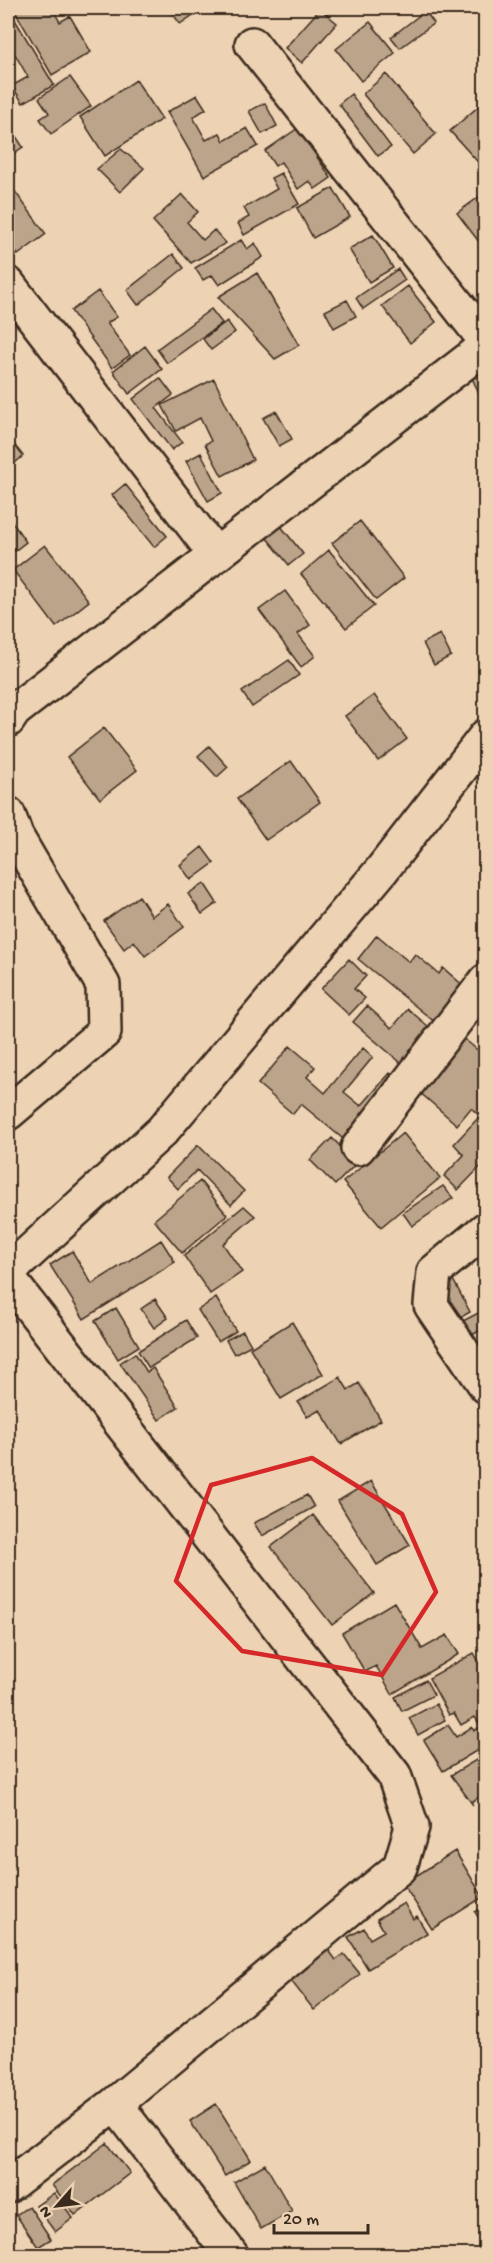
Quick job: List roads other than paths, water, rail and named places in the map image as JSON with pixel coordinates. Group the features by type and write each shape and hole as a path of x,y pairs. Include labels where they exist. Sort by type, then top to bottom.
{"street":[{"path":"252,44 486,341"},
{"path":"8,284 216,555"},
{"path":"8,720 14,711 486,346"},
{"path":"8,1272 162,1131 381,871 486,736"},
{"path":"8,814 16,837 103,985 104,1032 8,1113"},
{"path":"358,1148 486,981"},
{"path":"486,1229 434,1272 431,1305 486,1386"},
{"path":"8,1278 394,1775 412,1827 400,1867 115,2103 8,2186"},
{"path":"115,2103 232,2256"}]}
